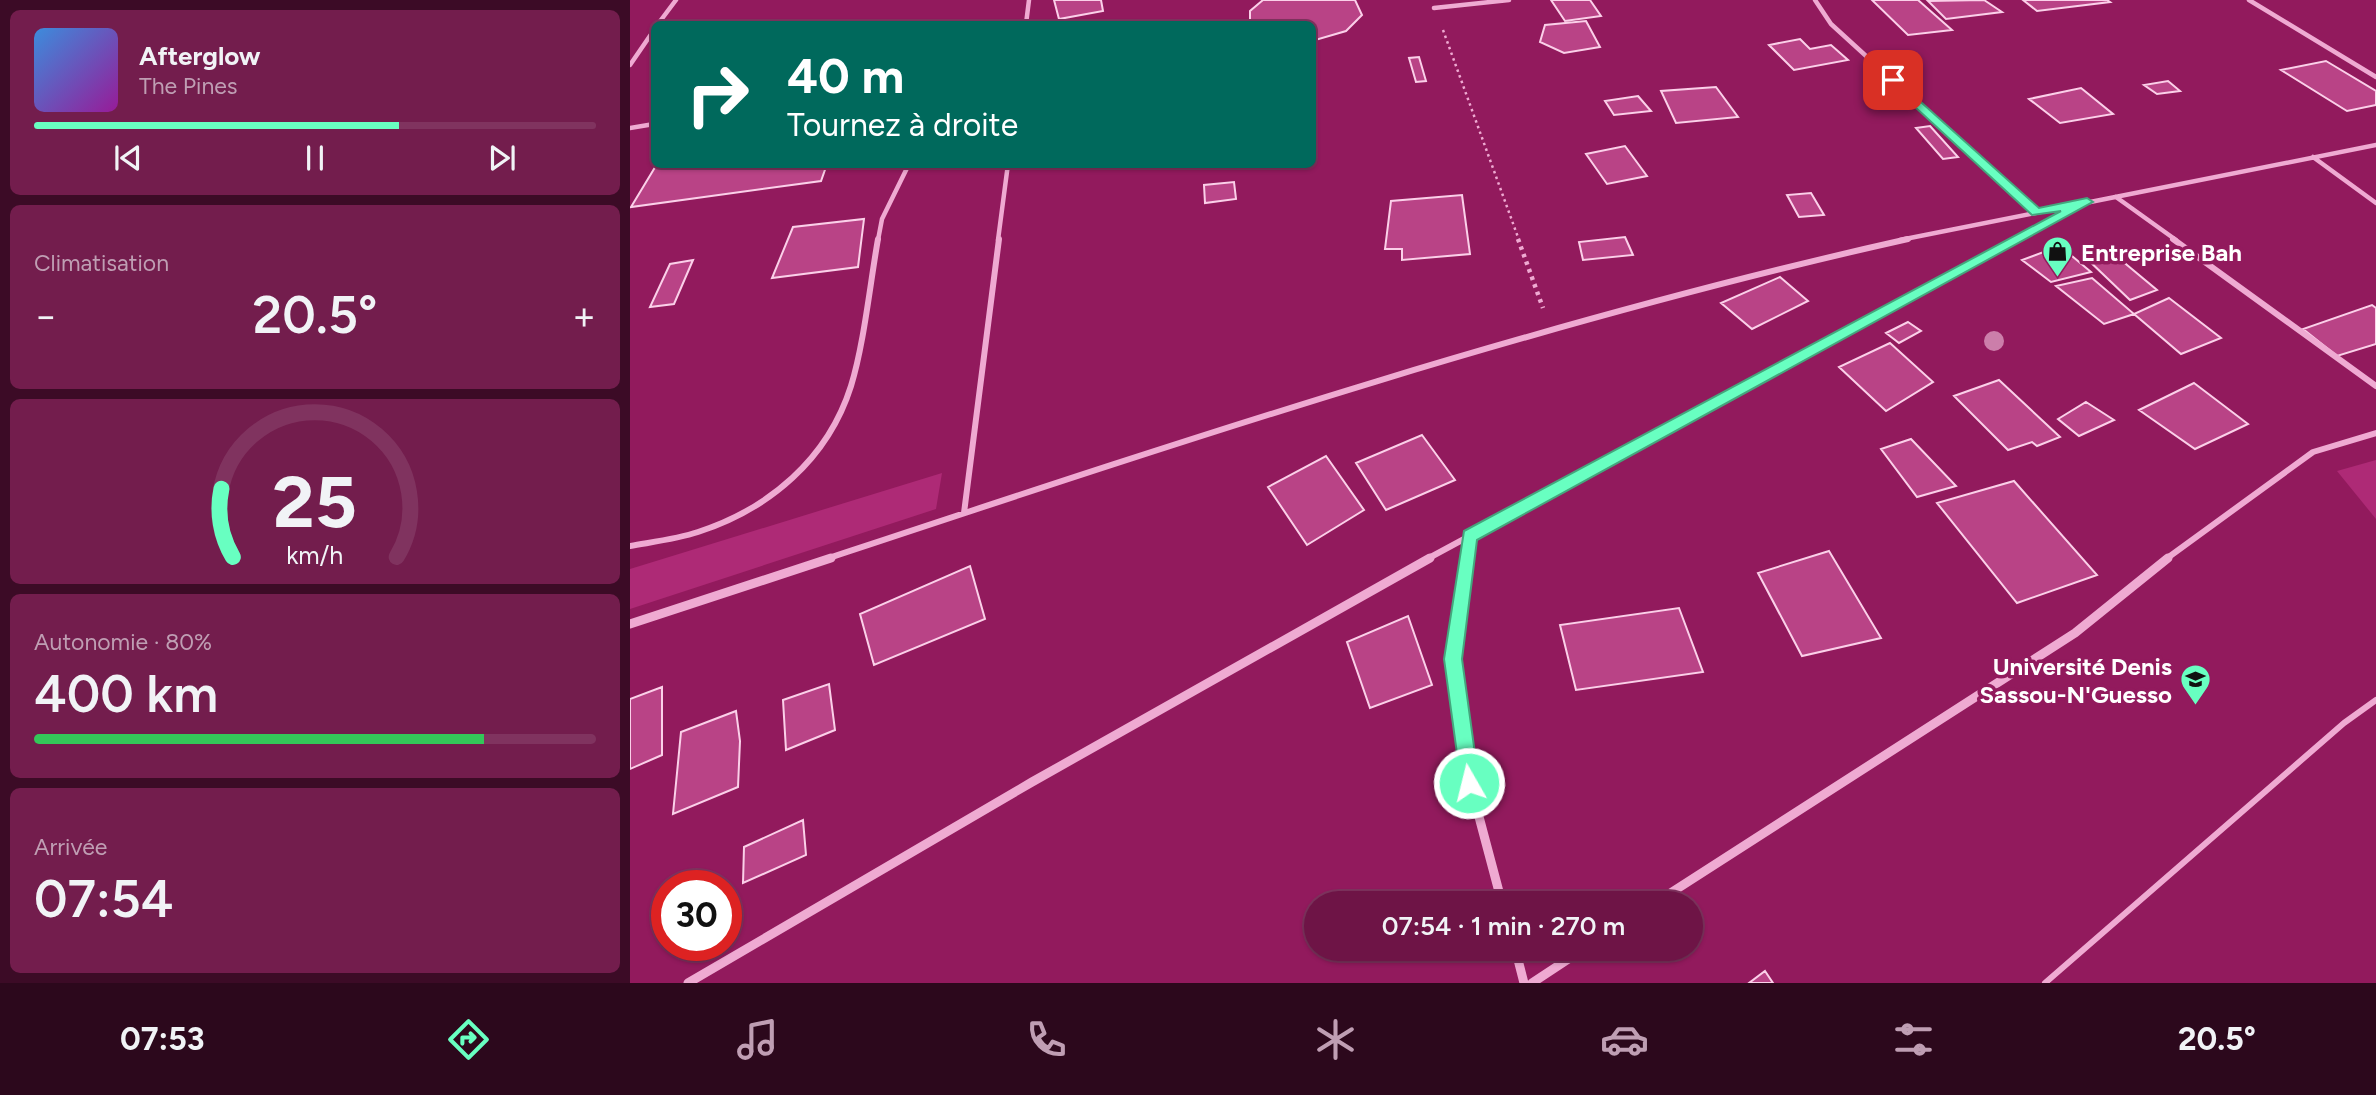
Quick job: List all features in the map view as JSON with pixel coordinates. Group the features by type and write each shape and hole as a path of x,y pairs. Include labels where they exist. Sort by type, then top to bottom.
{"street":[{"path":"661,21 676,0"},
{"path":"1026,21 1029,0"},
{"path":"1434,8 1509,0"},
{"path":"1815,0 1831,24 2037,212"},
{"path":"2249,0 2376,77"},
{"path":"630,65 651,34"},
{"path":"630,128 651,124"},
{"path":"630,624 964,513 1552,332 1701,289 1933,232 2376,145"},
{"path":"2314,157 2376,203"},
{"path":"630,546 697,533 744,514 780,492 821,448 851,387 882,219 907,168"},
{"path":"964,513 1007,168"},
{"path":"2116,197 2305,337 2376,386"},
{"path":"688,983 996,800 1470,536 2087,202"},
{"path":"1674,891 2075,633 2186,543 2313,453 2376,433"},
{"path":"1470,536 1453,659 1469,783 1499,891"},
{"path":"1518,961 1524,983"},
{"path":"1532,983 1565,961"}],"lane":[{"path":"2045,983 2344,723 2376,700"}],"path":[{"path":"1434,8 1552,332"}],"shaded area":[{"path":"2376,460 2376,519 2337,471"},
{"path":"942,473 936,509 630,609 630,569"}],"building":[{"path":"1054,0 1101,0 1103,11 1059,19"},
{"path":"1263,0 1355,0 1362,15 1346,31 1316,40 1316,21 1250,21 1250,11"},
{"path":"1551,0 1590,0 1601,16 1565,21"},
{"path":"1872,0 1918,0 1952,30 1908,35"},
{"path":"1984,0 2002,12 1946,19 1928,1"},
{"path":"2023,0 2107,0 2110,2 2037,11"},
{"path":"1586,21 1600,47 1564,53 1540,42 1545,25"},
{"path":"1800,39 1810,49 1831,45 1848,60 1794,70 1769,45"},
{"path":"1419,57 1426,81 1416,82 1409,58"},
{"path":"2326,61 2376,91 2376,105 2347,111 2281,70"},
{"path":"2168,81 2180,91 2157,94 2144,85"},
{"path":"1716,87 1738,117 1676,123 1661,91"},
{"path":"2081,88 2113,114 2060,123 2029,99"},
{"path":"1638,96 1651,111 1614,115 1605,101"},
{"path":"1930,126 1958,157 1943,159 1916,128"},
{"path":"1625,146 1647,176 1607,184 1586,154"},
{"path":"655,168 826,168 821,181 631,207"},
{"path":"1234,182 1236,199 1205,203 1204,185"},
{"path":"1811,193 1824,215 1799,217 1787,195"},
{"path":"1462,195 1470,254 1402,260 1402,249 1385,249 1391,201"},
{"path":"864,219 858,267 772,278 793,227"},
{"path":"1625,237 1633,255 1583,260 1579,242"},
{"path":"2060,246 2091,272 2051,282 2022,260"},
{"path":"2109,250 2157,290 2130,300 2083,255"},
{"path":"693,260 674,304 650,307 670,264"},
{"path":"1780,277 1808,301 1752,329 1721,303"},
{"path":"2092,278 2134,314 2104,324 2056,286"},
{"path":"2169,298 2221,338 2181,354 2134,314"},
{"path":"2372,305 2376,308 2376,344 2337,356 2303,329"},
{"path":"1908,322 1921,331 1899,343 1886,333"},
{"path":"1890,343 1933,382 1886,411 1839,367"},
{"path":"1999,380 2060,437 2037,446 2032,442 2008,450 1954,396"},
{"path":"2194,383 2248,424 2195,449 2139,410"},
{"path":"2086,402 2114,420 2079,436 2058,419"},
{"path":"1422,435 1455,480 1386,510 1356,463"},
{"path":"1911,439 1956,486 1917,497 1881,449"},
{"path":"1326,456 1364,510 1307,545 1268,487"},
{"path":"2014,481 2097,575 2017,603 1937,503"},
{"path":"1829,551 1881,638 1802,656 1758,573"},
{"path":"970,566 985,619 874,665 860,614"},
{"path":"1679,608 1703,672 1576,690 1560,625"},
{"path":"1408,616 1432,685 1370,708 1347,642"},
{"path":"829,684 835,730 786,750 783,700"},
{"path":"662,687 662,755 630,769 630,699"},
{"path":"736,711 740,741 738,787 673,814 681,732"},
{"path":"803,820 806,855 743,883 744,847"},
{"path":"1765,971 1773,983 1749,983"}],"place":[{"name":"Entreprise Bah","path":"2058,279"},
{"name":"Université Denis Sassou-N'Guesso","path":"2195,707"}],"route":[{"path":"1469,783 1453,659 1470,536 2087,202 2037,212 1893,80"}]}
